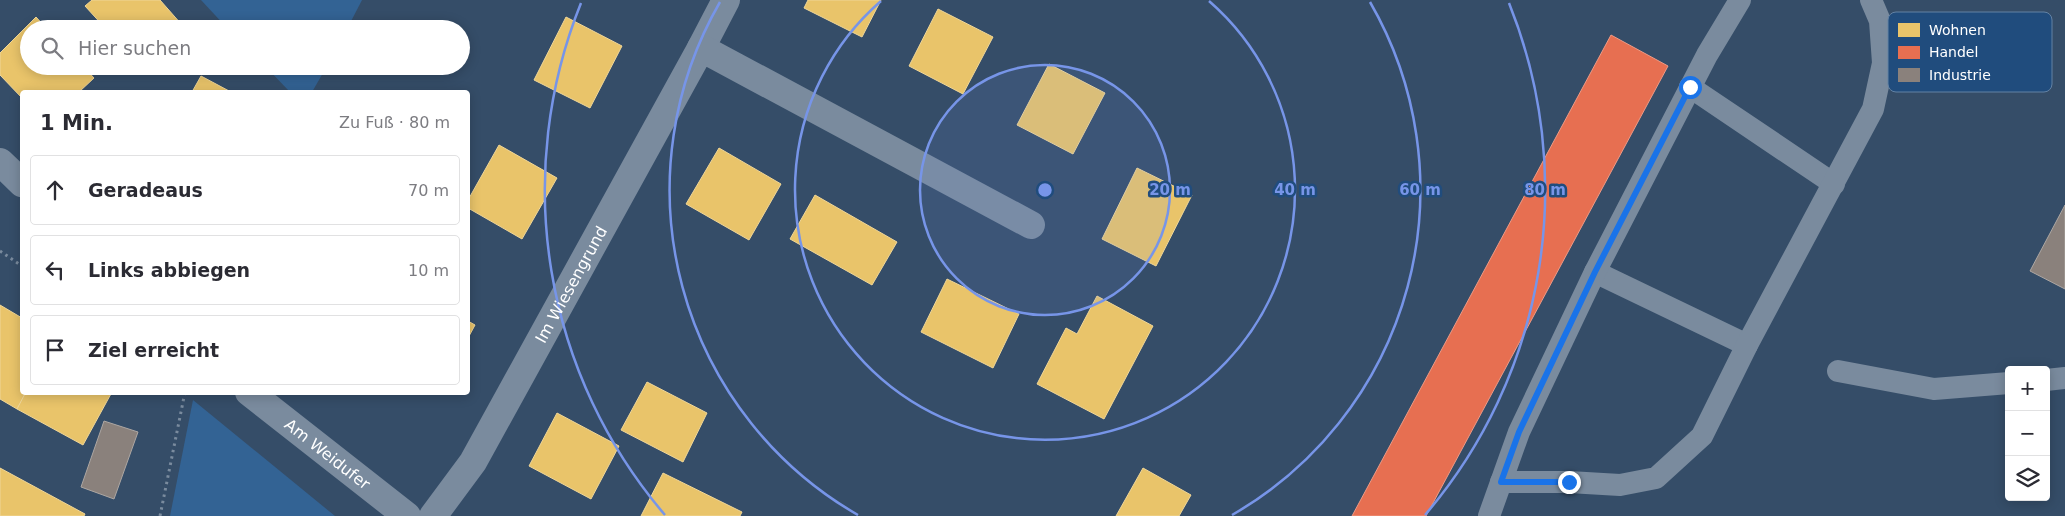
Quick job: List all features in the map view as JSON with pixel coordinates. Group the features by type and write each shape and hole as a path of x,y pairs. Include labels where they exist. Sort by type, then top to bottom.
{"street":[{"name":"Im Wiesengrund","path":"433,516 473,462 726,0"},
{"path":"701,48 1031,226"},
{"path":"0,162 20,181"},
{"name":"Am Weidufer","path":"253,395 407,516"}],"lane":[{"path":"1489,516 1519,432 1595,272 1690,87 1740,0"},
{"path":"1501,482 1569,482 1620,486 1656,478 1702,436 1747,346 1873,109 1883,63 1880,21 1871,0"},
{"path":"1690,87 1834,184"},
{"path":"1595,272 1747,346"},
{"path":"1838,371 1934,389 2005,383"},
{"path":"2050,380 2065,378"}],"path":[{"path":"0,251 20,265"},
{"path":"160,516 184,395"}],"shaded area":[{"path":"201,0 362,0 352,20 220,20"},
{"path":"274,75 322,75 313,90 288,90"},
{"path":"193,400 335,516 170,516"}],"building: Wohnen":[{"path":"92,0 160,0 178,20 98,20 85,6"},
{"path":"808,0 881,0 862,37 804,8"},
{"path":"938,9 993,37 963,94 909,66"},
{"path":"566,17 622,46 590,108 534,80"},
{"path":"20,33 20,75 91,75 94,78 81,90 20,90 20,96 0,75 0,53"},
{"path":"1049,64 1105,93 1073,154 1017,125"},
{"path":"201,76 227,90 193,90"},
{"path":"499,145 557,178 522,239 470,209 470,196"},
{"path":"719,148 781,184 749,240 686,204"},
{"path":"1137,168 1192,195 1156,266 1102,239"},
{"path":"815,195 897,242 872,285 790,239"},
{"path":"947,279 1019,314 993,368 921,332"},
{"path":"1097,296 1153,326 1104,419 1037,384 1066,328 1077,334"},
{"path":"0,305 20,317 20,395 24,395 17,409 0,399"},
{"path":"470,322 475,325 470,334"},
{"path":"647,382 707,413 683,462 621,430"},
{"path":"24,395 110,395 83,445 17,409"},
{"path":"557,413 619,446 591,499 529,466"},
{"path":"0,468 85,514 84,516 0,516"},
{"path":"1143,468 1191,495 1179,516 1116,516"},
{"path":"663,473 742,512 740,516 641,516"}],"building: Handel":[{"path":"1611,35 1668,66 1426,516 1352,516"}],"building: Industrie":[{"path":"2065,205 2065,289 2030,271"},
{"path":"104,421 138,432 114,499 81,487"}],"route":[{"path":"1569,482 1501,482 1519,432 1595,272 1690,87"}]}
